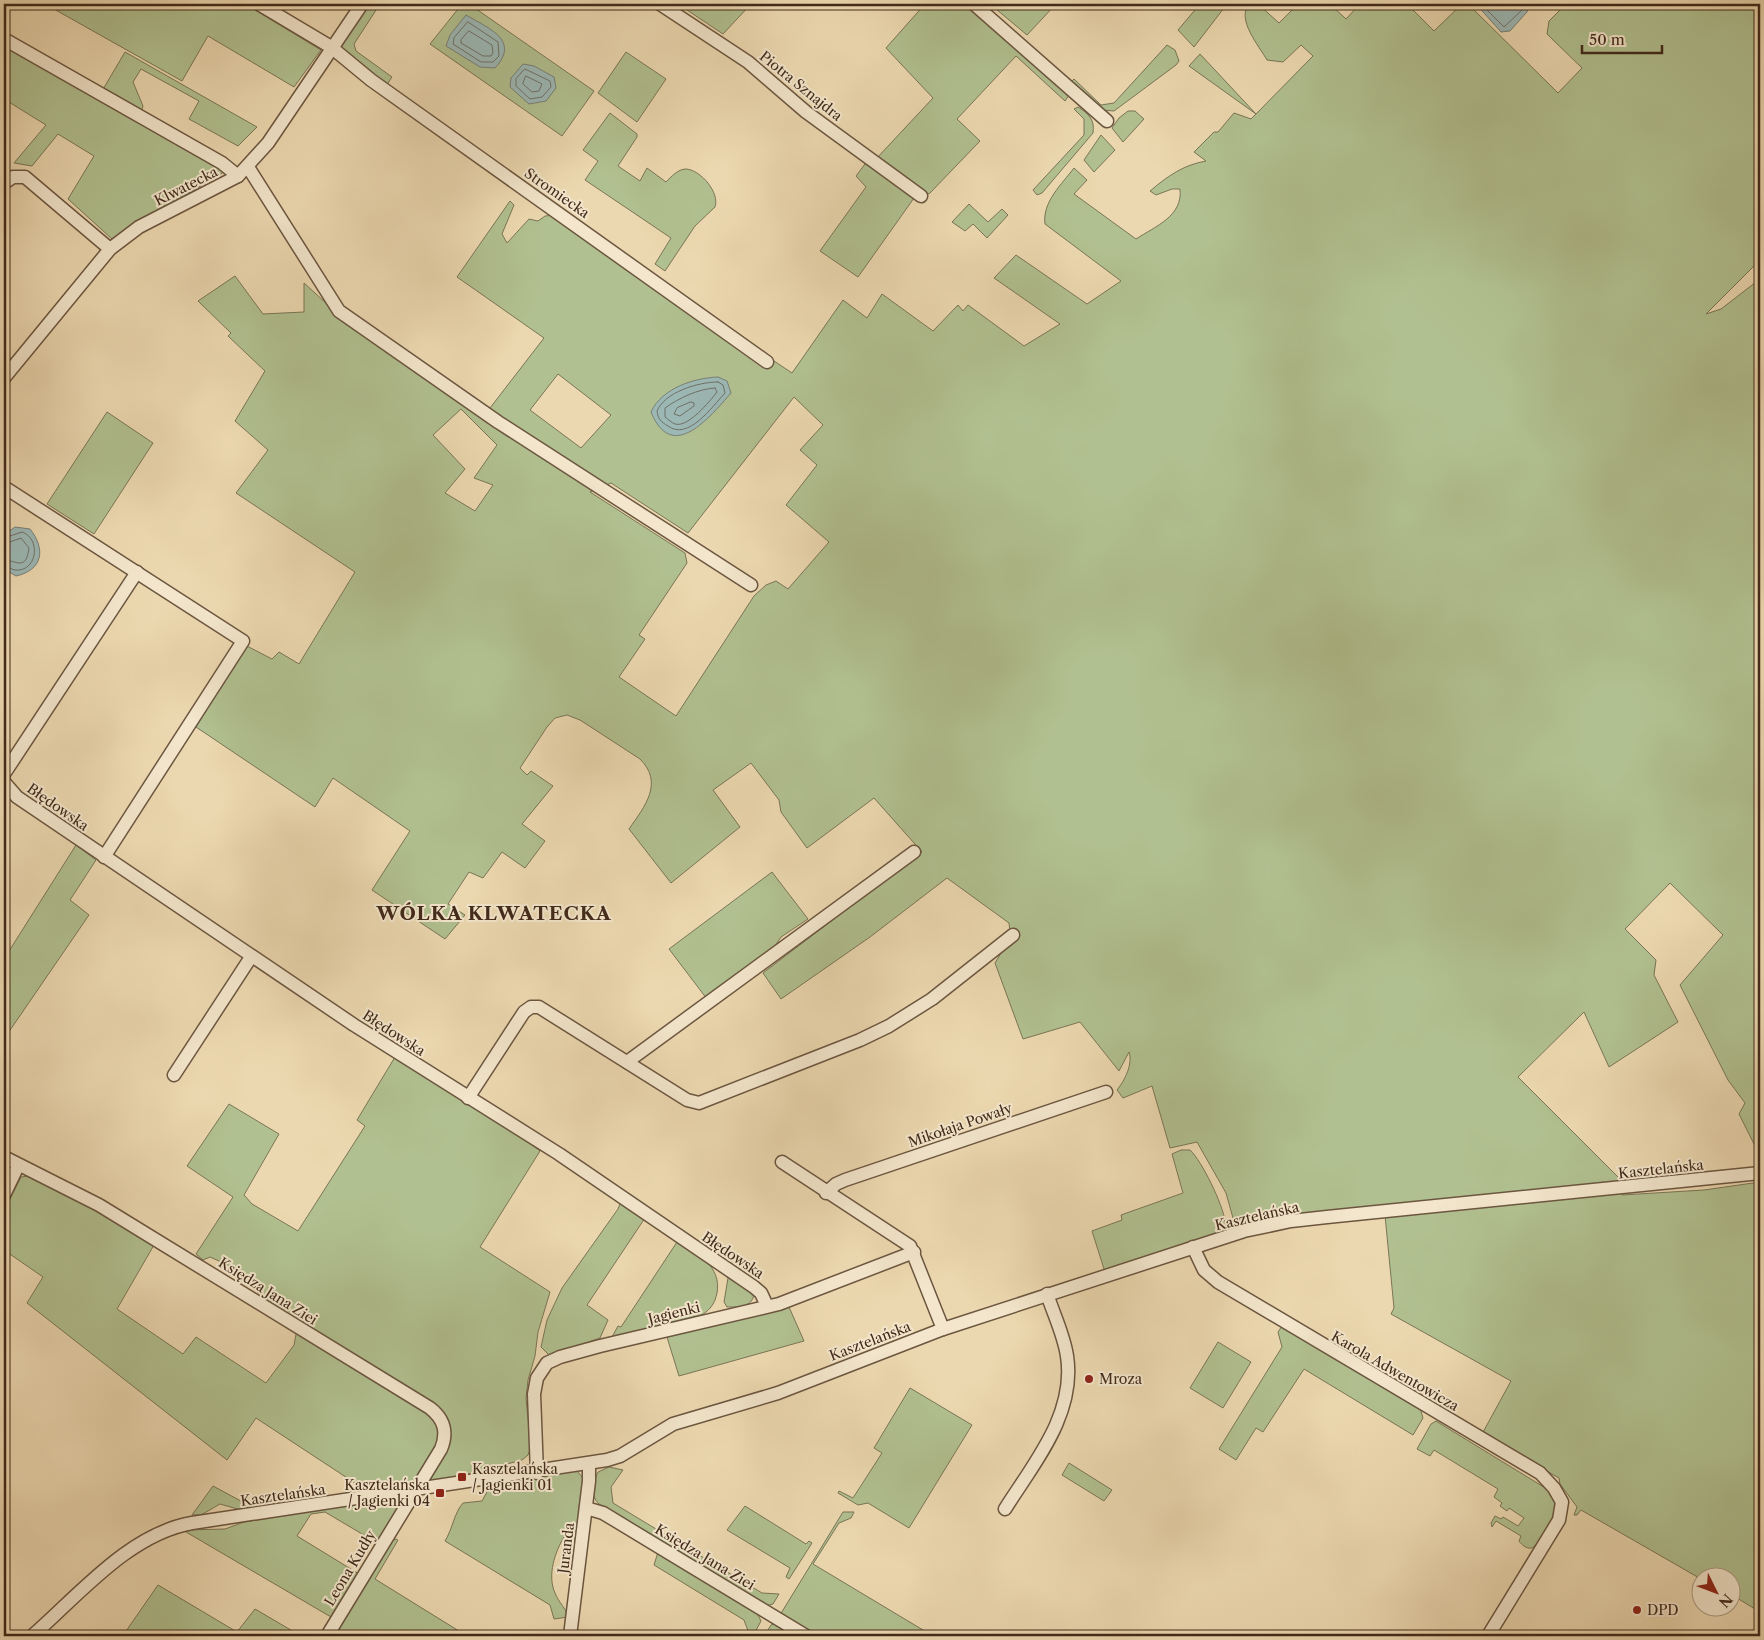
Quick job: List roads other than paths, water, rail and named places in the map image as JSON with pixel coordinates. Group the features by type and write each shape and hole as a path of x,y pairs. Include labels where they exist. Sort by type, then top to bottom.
{"street":[{"name":"Stromiecka","path":"259,4 331,47 371,80 767,362"},
{"name":"Klwatecka","path":"4,378 110,249 139,227 238,176 248,167 268,143 331,47 362,4"},
{"name":"Piotra Sznajdra","path":"660,4 748,62 806,112 921,196"},
{"path":"974,4 1107,121"},
{"path":"4,39 222,163 238,176"},
{"path":"248,167 339,311 498,422 751,584"},
{"path":"4,184 13,177 25,177 110,249"},
{"path":"4,487 243,641 104,858"},
{"path":"4,774 137,572"},
{"name":"Błędowska","path":"4,782 17,797 251,957 468,1098 559,1154 754,1287 761,1293 767,1306"},
{"path":"627,1062 914,852"},
{"path":"468,1098 518,1020 531,1007 546,1010 692,1103 706,1101 889,1026 932,999 1013,935"},
{"path":"174,1076 251,957"},
{"name":"Mikołaja Powały","path":"826,1193 844,1180 1106,1092"},
{"name":"Księdza Jana Ziei","path":"4,1158 99,1205 438,1414 444,1427 445,1439 415,1490"},
{"path":"782,1162 826,1193 897,1236 910,1246 914,1252 943,1329"},
{"path":"4,1195 18,1166"},
{"name":"Kasztelańska","path":"32,1636 126,1553 160,1532 192,1523 537,1473 589,1464 620,1456 673,1424 778,1393 943,1329 1244,1231 1291,1222 1760,1173"},
{"name":"Karola Adwentowicza","path":"1193,1247 1204,1270 1218,1282 1540,1473 1554,1488 1562,1502 1562,1514 1488,1636"},
{"name":"Jagienki","path":"537,1473 534,1394 537,1378 547,1363 560,1357 600,1346 790,1300 914,1252"},
{"path":"1005,1509 1055,1429 1067,1395 1069,1373 1067,1356 1047,1294"},
{"name":"Juranda","path":"570,1636 590,1481 589,1464"},
{"name":"Leona Kudły","path":"327,1636 415,1490"},
{"name":"Księdza Jana Ziei","path":"586,1508 603,1513 806,1636"}],"water":[{"path":"1476,4 1529,4 1527,12 1510,31 1501,32"},
{"path":"466,15 492,30 503,42 505,50 495,68 480,67 446,46 450,35"},
{"path":"523,64 534,66 554,77 556,88 546,101 529,104 510,87 511,78"},
{"path":"718,377 727,381 731,393 702,423 691,431 680,435 669,434 660,427 651,412 663,397 689,382"},
{"path":"15,527 30,529 40,551 37,564 25,573 16,576 4,569 4,535"}],"place":[{"name":"Mroza","path":"1089,1379"},
{"name":"Kasztelańska / Jagienki 01","path":"462,1477"},
{"name":"Kasztelańska / Jagienki 04","path":"440,1493"},
{"name":"DPD","path":"1637,1610"}],"district":[{"name":"WÓLKA KLWATECKA","path":"494,913"}]}
